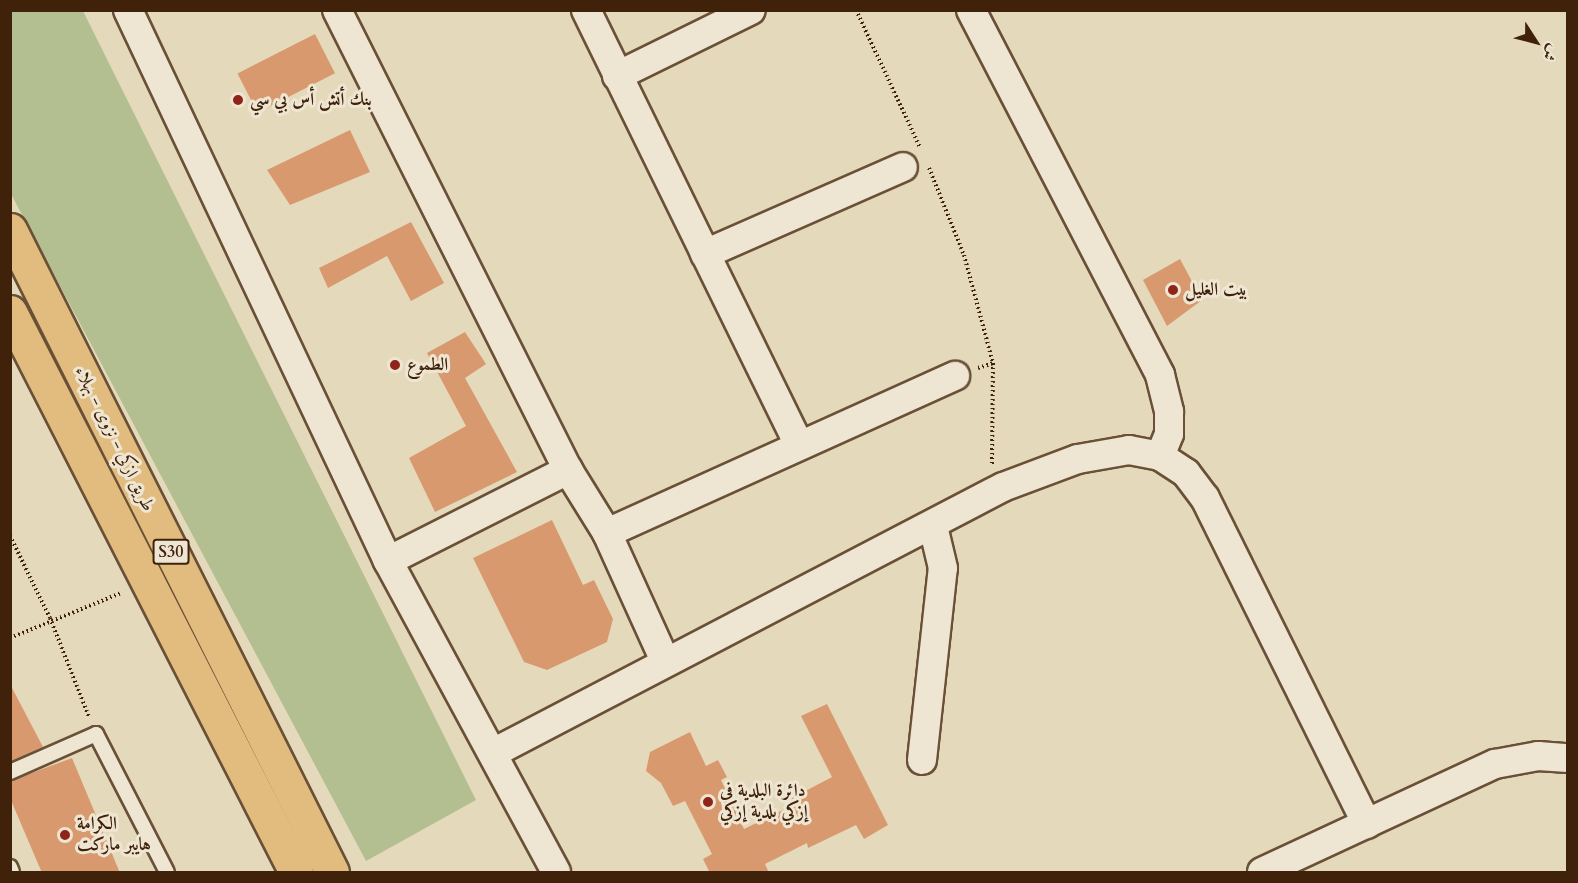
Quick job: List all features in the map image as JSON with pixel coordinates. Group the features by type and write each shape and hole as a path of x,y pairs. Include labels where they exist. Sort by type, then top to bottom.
{"main road":[{"name":"طريق ازكي - نزوى - بهلاء","path":"10,230 332,873"},
{"name":"طريق ازكي - نزوى - بهلاء","path":"10,312 296,873"}],"street":[{"path":"128,10 388,561 556,873"},
{"path":"337,10 568,470 607,533 665,661"},
{"path":"586,10 799,444"},
{"path":"971,10 1160,375 1169,412 1168,434 1160,456"},
{"path":"617,76 734,14"},
{"path":"705,254 903,166"},
{"path":"607,533 799,444 955,376"},
{"path":"493,753 665,661 933,526 1003,487 1078,459 1130,450 1160,456 1186,473 1205,498 1367,824"},
{"path":"388,561 568,470"},
{"path":"922,760 943,568 933,526"},
{"path":"1262,873 1495,764 1538,756 1568,758"}],"lane":[{"path":"10,772 96,734 167,873"},
{"path":"10,867 12,873"}],"path":[{"path":"856,10 926,159 964,255 993,363 992,466 1003,487"},
{"path":"10,536 51,618 96,734"},
{"path":"10,638 51,618 147,584"}],"green space":[{"path":"10,11 83,11 476,800 366,861 11,194"}],"building":[{"path":"315,34 335,73 257,113 237,73"},
{"path":"350,130 370,172 290,205 267,170"},
{"path":"411,222 444,283 411,301 387,256 328,288 319,268"},
{"name":"بيت الغليل","path":"1180,259 1202,300 1167,326 1143,280"},
{"path":"465,332 486,364 465,378 517,472 435,512 409,458 466,426 427,353"},
{"path":"552,520 583,585 594,580 613,619 607,642 547,670 524,662 473,558"},
{"path":"10,684 43,747 10,762"},
{"name":"دائرة البلدية في إزكي بلدية إزكي","path":"827,704 888,825 864,839 856,825 808,848 807,843 765,864 769,873 710,873 703,859 712,854 685,801 673,806 661,783 646,771 650,752 690,732 706,766 718,760 727,777 721,780 744,829 795,804 792,798 832,777 801,716"},
{"name":"الكرامة هايبر ماركت","path":"72,758 120,873 42,873 10,798 10,781"}],"place":[{"name":"بنك أتش أس بي سي","path":"238,100"},
{"name":"بيت الغليل","path":"1173,290"},
{"name":"الطموع","path":"395,365"},
{"name":"دائرة البلدية في إزكي بلدية إزكي","path":"708,802"},
{"name":"الكرامة هايبر ماركت","path":"65,835"}]}
